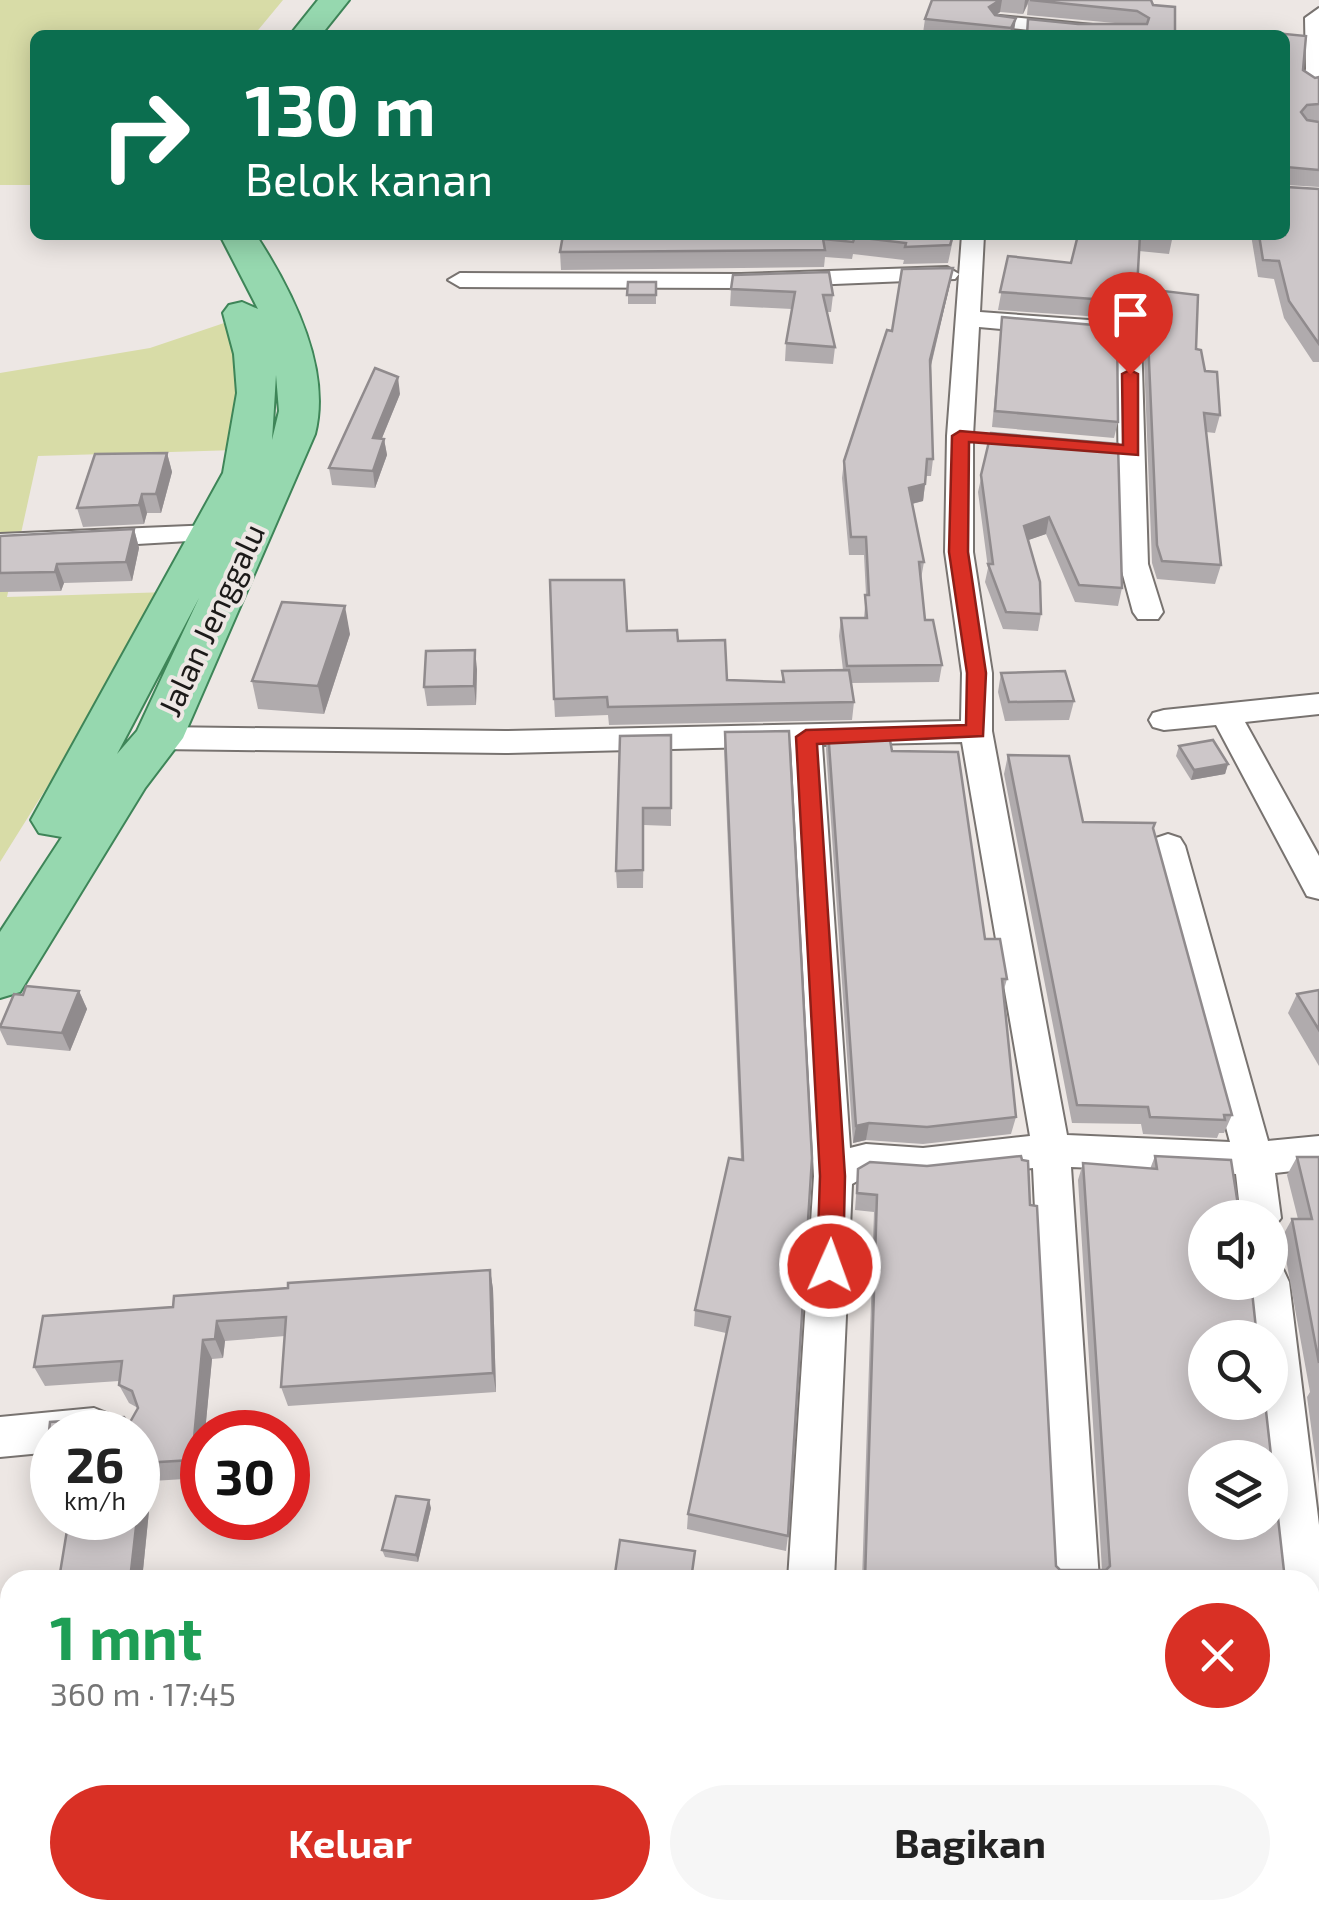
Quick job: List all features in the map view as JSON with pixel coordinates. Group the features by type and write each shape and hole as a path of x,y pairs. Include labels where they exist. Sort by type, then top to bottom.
{"main road":[{"path":"280,30 302,0"},
{"path":"309,30 334,0"},
{"name":"Jalan Jenggalu","path":"0,977 18,908 244,473 259,414 258,373 245,320 214,240"},
{"name":"Jalan Jenggalu","path":"18,908 158,738 290,451 300,409 294,364 272,301 241,240"}],"street":[{"path":"1008,0 998,28 1037,30"},
{"path":"1316,74 1314,18 1319,14"},
{"path":"972,240 968,273 970,437 958,552 976,673 977,719 1051,1150 1075,1570"},
{"path":"460,280 778,280 968,273"},
{"path":"970,319 1125,332 1130,336 1122,450 1134,564 1148,612"},
{"path":"0,543 213,533"},
{"path":"1164,720 1319,704"},
{"path":"1224,711 1319,887"},
{"path":"158,738 505,742 806,737 977,719"},
{"path":"806,737 833,1176 811,1570"},
{"path":"1168,846 1254,1159 1259,1200"},
{"path":"833,1176 848,1165 866,1160 923,1164 1051,1150 1254,1159 1319,1152"},
{"path":"1270,1300 1302,1570"},
{"path":"0,1437 30,1434"}],"green space":[{"path":"0,0 283,0 258,30 30,30 30,185 0,185"},
{"path":"233,320 245,379 237,450 38,456 7,597 169,592 0,862 0,373 150,348"}],"building":[{"path":"932,0 1000,0 989,7 995,15 1016,18 1011,28 925,19"},
{"path":"1030,0 1151,0 1153,5 1175,7 1175,30 1027,30 1028,19 1147,24 1149,18 1137,11"},
{"path":"1290,34 1306,36 1303,70 1319,77 1319,104 1307,105 1301,112 1307,120 1319,122 1319,170 1290,167"},
{"path":"1290,187 1319,189 1319,344 1289,301 1279,261 1263,260 1260,240 1290,240"},
{"path":"562,240 823,240 825,250 560,252"},
{"path":"880,240 952,240 950,245 905,247 906,243"},
{"path":"1077,240 1140,240 1137,288 1198,295 1196,349 1201,350 1205,371 1217,372 1220,415 1204,413 1221,565 1162,561 1157,545 1147,315 1120,301 1000,292 1008,256 1071,263"},
{"path":"953,268 930,360 933,459 927,459 925,484 909,488 924,562 919,562 925,620 933,620 942,665 847,666 841,618 867,618 865,595 869,595 866,537 851,537 844,461 887,330 892,331 902,269"},
{"path":"829,272 833,295 823,295 835,347 786,343 795,292 731,289 733,275"},
{"path":"628,282 656,282 656,295 627,295"},
{"path":"1002,317 1117,327 1118,422 995,411"},
{"path":"375,368 398,377 373,438 384,439 373,471 329,468"},
{"path":"991,433 1118,444 1122,588 1079,585 1049,517 1024,526 1040,582 1041,614 1006,612 988,564 993,564 981,475"},
{"path":"167,453 156,494 142,494 139,505 77,508 95,454"},
{"path":"134,529 126,562 57,564 55,572 0,573 0,536"},
{"path":"550,580 624,580 627,631 677,630 678,641 725,640 727,680 784,682 782,671 849,670 854,702 608,707 607,697 554,699"},
{"path":"282,602 345,606 318,686 252,681"},
{"path":"475,650 474,686 424,687 426,651"},
{"path":"1065,671 1074,701 1009,702 1001,673"},
{"path":"859,729 861,740 890,740 892,751 958,752 985,939 1000,939 1007,979 1002,979 1016,1117 927,1127 869,1123 856,1126 828,730"},
{"path":"789,731 812,1158 788,1536 688,1514 730,1317 695,1310 729,1158 743,1160 725,732"},
{"path":"671,735 671,808 643,808 643,870 616,871 620,736"},
{"path":"1213,740 1228,764 1194,770 1179,746"},
{"path":"1008,755 1069,756 1083,822 1155,823 1153,828 1232,1115 1224,1115 1225,1120 1150,1117 1148,1107 1077,1105"},
{"path":"26,986 79,991 62,1033 0,1027 14,994 23,995"},
{"path":"1319,990 1319,1030 1297,994"},
{"path":"1021,1156 1028,1161 1030,1205 1037,1206 1056,1566 1060,1570 865,1570 877,1195 857,1193 858,1169 870,1162 927,1166"},
{"path":"1155,1156 1231,1160 1237,1200 1188,1200 1188,1300 1253,1300 1255,1320 1188,1320 1188,1420 1267,1420 1269,1440 1188,1440 1188,1540 1281,1540 1284,1570 1106,1570 1110,1566 1083,1163 1157,1169"},
{"path":"1297,1157 1319,1157 1319,1363 1292,1219 1312,1219"},
{"path":"490,1270 493,1373 281,1387 286,1317 217,1321 215,1339 203,1340 197,1410 180,1410 180,1461 160,1462 160,1410 137,1410 132,1391 119,1385 122,1361 34,1367 43,1316 173,1307 174,1296 288,1288 288,1283"},
{"path":"396,1496 429,1500 416,1555 382,1550"},
{"path":"65,1540 135,1540 131,1570 60,1570"},
{"path":"620,1540 695,1551 692,1570 616,1570"}],"route":[{"path":"830,1266 833,1176 806,737 976,731 976,673 958,552 960,436 1132,451 1130,374"}]}
